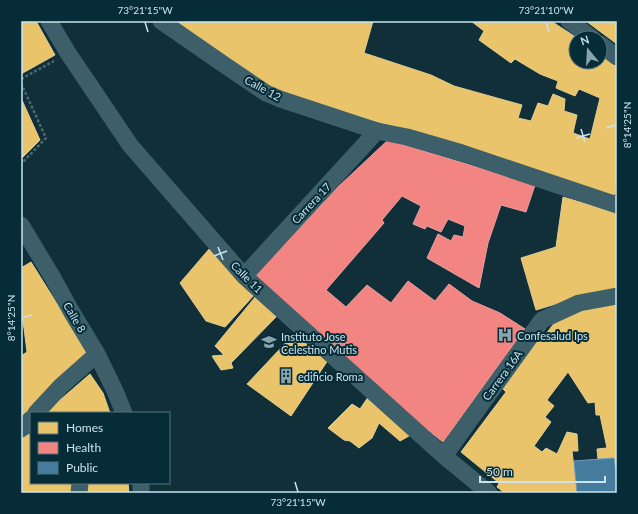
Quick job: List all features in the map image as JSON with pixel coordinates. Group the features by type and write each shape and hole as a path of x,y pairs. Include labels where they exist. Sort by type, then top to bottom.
{"street":[{"name":"Calle 11","path":"49,21 68,53 130,146 244,276 444,456 489,493"},
{"name":"Calle 12","path":"161,21 266,93 280,99 377,131 407,137 462,153 617,205"},
{"path":"569,21 581,30"},
{"path":"608,50 617,57"},
{"name":"Carrera 17","path":"244,276 377,131"},
{"name":"Calle 8","path":"21,225 97,354 124,412"},
{"name":"Carrera 16A","path":"444,456 542,320 579,303 617,296"},
{"path":"38,412 61,386 97,354"}],"path":[{"path":"21,79 68,53"},
{"path":"21,83 46,138 21,164"}],"building: Homes":[{"path":"21,21 36,21 55,55 21,74"},
{"path":"174,21 373,21 364,53 431,75 454,86 522,105 518,118 531,121 538,103 548,106 553,94 565,99 564,111 577,115 573,133 590,139 600,98 579,89 575,96 556,88 558,81 540,74 515,59 511,63 479,40 484,31 471,21 551,21 568,32 568,70 608,70 608,58 617,64 617,143 615,194 611,196 435,138 321,106 272,89"},
{"path":"586,21 617,21 617,44 608,37 608,30 598,30"},
{"path":"21,98 40,140 21,159"},
{"path":"563,197 617,213 617,291 579,297 536,310 521,258 556,247"},
{"path":"210,248 255,294 225,327 206,321 180,283"},
{"path":"31,262 89,355 21,421 21,356 27,352 21,314 21,268"},
{"path":"256,296 277,316 231,363 233,368 221,370 212,356 224,355 215,346"},
{"path":"617,303 617,481 614,458 598,459 597,449 607,448 600,415 596,415 595,402 588,403 568,372 547,400 554,406 545,417 551,422 534,446 542,452 546,448 557,454 567,432 577,434 578,451 572,451 577,493 505,493 497,487 499,483 461,452 506,392 503,389 538,340 540,342 558,318 605,304"},
{"name":"edificio Roma","path":"295,333 328,360 291,416 247,384"},
{"path":"90,374 103,393 110,412 46,412"},
{"path":"377,384 426,421 409,436 400,441 379,423 372,438 359,448 350,441 344,440 328,428 352,404 360,409"},
{"path":"30,434 30,484 74,484 73,493 21,493 21,439"},
{"path":"85,484 128,484 129,493 85,493"}],"building: Health":[{"path":"388,140 535,185 526,212 501,205 488,243 479,288 427,258 438,234 451,241 454,235 463,237 465,226 448,219 441,232 427,226 425,229 413,224 421,206 402,196 382,220 384,223 326,290 346,307 367,285 391,303 408,281 435,301 449,284 472,301 500,313 525,329 443,442 319,344 250,280 339,186"}],"building: Public":[{"path":"614,458 617,493 577,493 574,461"}],"place":[{"name":"Confesalud Ips","path":"505,335"},
{"name":"Instituto Jose Celestino Mutis","path":"269,342"},
{"name":"edificio Roma","path":"286,376"}]}
